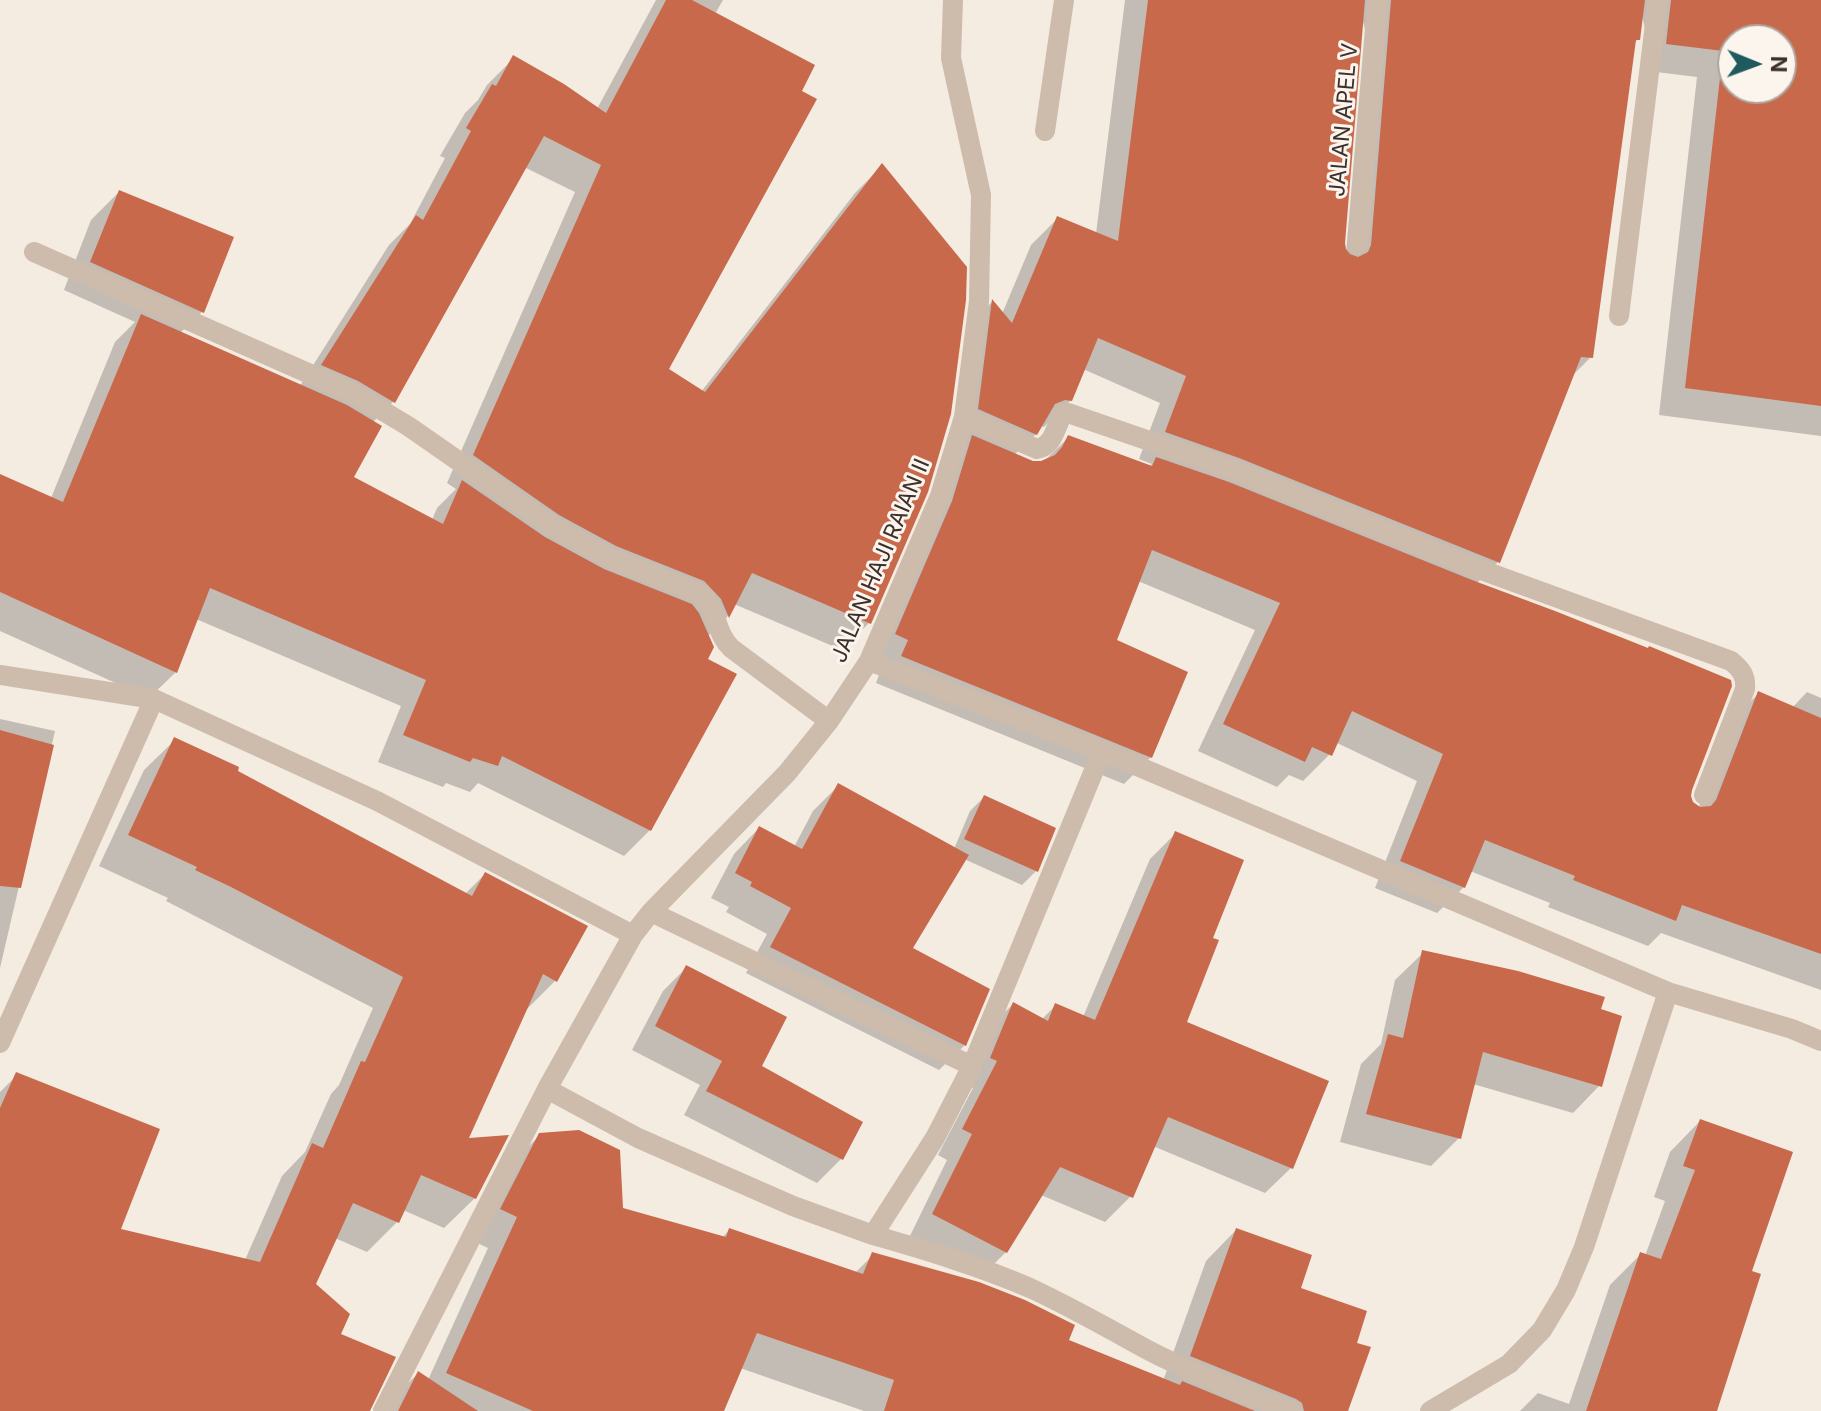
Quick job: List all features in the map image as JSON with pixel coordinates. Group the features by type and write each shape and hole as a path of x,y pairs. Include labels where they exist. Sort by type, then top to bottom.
{"street":[{"name":"JALAN HAJI RAIAN II","path":"383,1411 547,1089 633,935 651,912 787,773 829,721 869,661 940,496 964,417 979,301 981,195 951,58 953,0"},
{"path":"1045,131 1064,0"},
{"name":"JALAN APEL V","path":"1358,244 1378,0"},
{"path":"1619,316 1658,0"},
{"path":"34,252 353,393 408,426 552,526 610,558 699,593 708,600 722,636 731,648 829,721"},
{"path":"964,417 1037,449 1049,444 1060,418 1068,413 1234,470 1476,568 1731,661 1745,677 1745,689 1704,795"},
{"path":"869,661 1102,751 1668,992 1792,1029 1821,1041"},
{"path":"0,675 154,699 377,801 633,935"},
{"path":"0,1043 154,699"},
{"path":"873,1235 935,1138 972,1066 1102,751"},
{"path":"651,912 972,1066"},
{"path":"1430,1411 1509,1364 1542,1330 1566,1290 1584,1247 1668,992"},
{"path":"547,1089 638,1138 793,1206 1026,1286 1211,1380 1291,1411"}],"building":[{"path":"666,0 692,0 815,65 802,91 817,99 669,369 705,392 882,163 967,267 966,300 951,414 928,492 871,624 752,573 729,618 721,599 704,581 616,546 559,515 473,455 601,165 544,136 395,403 358,381 321,365 416,215 423,220 471,131 466,128 492,84 496,86 513,55 606,113"},
{"path":"1148,0 1365,0 1345,243 1350,254 1358,257 1368,252 1371,245 1391,0 1645,0 1640,40 1636,40 1593,358 1581,357 1500,563 1239,458 1165,432 1186,376 1098,338 1072,401 1055,404 1037,435 978,409 992,299 1012,323 1057,216 1118,241"},
{"path":"1671,0 1821,0 1821,406 1685,388 1717,104 1797,104 1797,24 1717,24 1717,50 1666,44"},
{"path":"119,190 234,237 204,313 90,262"},
{"path":"141,314 347,405 382,426 354,477 443,524 462,480 545,537 604,569 692,604 714,647 708,659 737,674 651,831 502,756 498,766 473,758 470,762 403,735 426,680 210,588 177,673 0,592 0,474 63,502"},
{"path":"972,435 1033,461 1055,455 1068,435 1152,466 1156,457 1229,482 1731,680 1732,686 1692,790 1693,802 1700,807 1711,806 1716,800 1758,691 1821,718 1821,954 1682,905 1676,921 1573,880 1575,876 1485,840 1465,888 1400,861 1443,754 1352,711 1332,756 1312,747 1305,762 1223,724 1280,603 1152,550 1117,640 1188,672 1152,758 901,656 908,640 895,634 952,501"},
{"path":"0,730 54,745 21,888 0,886"},
{"path":"174,737 239,767 238,771 472,896 485,872 588,926 557,982 543,974 469,1138 509,1135 476,1199 421,1175 399,1223 353,1203 316,1284 350,1314 341,1334 396,1357 370,1411 0,1411 0,1108 16,1072 160,1129 121,1229 260,1262 312,1143 323,1148 361,1061 365,1062 403,977 195,870 197,867 128,835"},
{"path":"838,783 969,855 913,948 990,989 966,1046 770,947 791,908 750,886 752,882 735,873 759,826 802,849"},
{"path":"984,795 1056,828 1038,872 964,839"},
{"path":"1175,831 1244,860 1213,938 1219,940 1187,1022 1329,1081 1293,1169 1168,1117 1133,1198 1060,1167 1007,1253 932,1214 972,1134 962,1129 997,1061 990,1058 1013,1002 1048,1021 1055,1003 1095,1020"},
{"path":"1422,950 1518,971 1605,997 1601,1009 1622,1016 1602,1087 1483,1052 1461,1139 1366,1114 1388,1034 1403,1038"},
{"path":"686,965 787,1017 762,1066 863,1122 843,1160 706,1091 722,1061 655,1026"},
{"path":"1700,1119 1793,1152 1752,1271 1761,1274 1717,1411 1586,1411 1640,1252 1661,1259 1695,1170 1683,1166"},
{"path":"579,1130 620,1150 623,1208 726,1237 729,1228 863,1274 872,1252 979,1282 1075,1325 1069,1340 1180,1385 1182,1381 1255,1411 884,1411 894,1380 757,1333 724,1411 533,1411 446,1373 517,1217 500,1209 539,1133"},
{"path":"1236,1228 1312,1255 1301,1288 1367,1311 1357,1343 1371,1347 1348,1411 1304,1411 1302,1403 1296,1399 1190,1356"},
{"path":"418,1371 478,1411 398,1411"}]}
